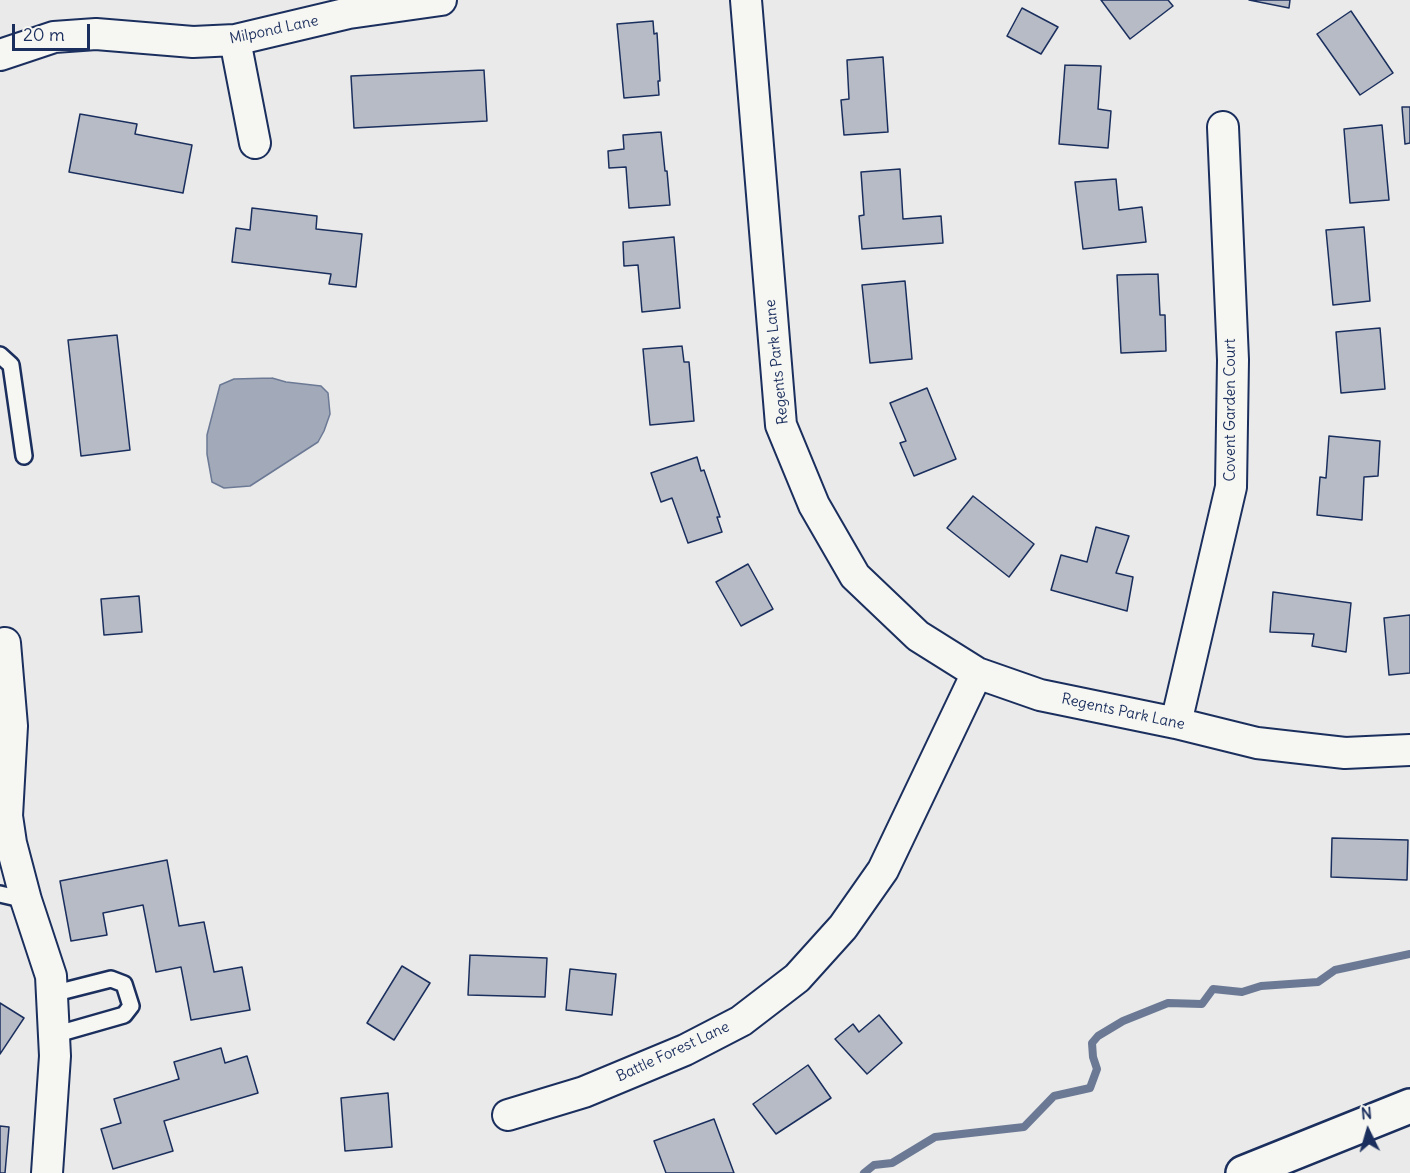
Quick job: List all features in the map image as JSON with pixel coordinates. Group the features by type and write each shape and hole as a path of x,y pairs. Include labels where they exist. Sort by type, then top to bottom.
{"highway":[{"path":"1243,1173 1410,1106"}],"street":[{"name":"Milpond Lane","path":"0,54 54,37 96,34 193,42 235,40 349,13 441,0"},
{"name":"Regents Park Lane","path":"746,0 781,425 814,505 855,576 918,636 977,673 1040,695 1176,723 1257,743 1346,753 1410,750"},
{"path":"235,40 255,142"},
{"name":"Covent Garden Court","path":"1176,723 1231,487 1233,360 1223,128"},
{"path":"5,643 12,726 5,842 13,897 51,976 55,1056 47,1173"},
{"name":"Battle Forest Lane","path":"508,1115 584,1092 685,1050 741,1020 797,978 843,927 883,870 977,673"}],"lane":[{"path":"0,356 11,365 24,456"},
{"path":"52,994 111,979 124,984 131,1006 124,1015 54,1035"}],"water":[{"path":"272,378 321,386 328,393 330,414 318,442 250,486 224,488 212,482 207,454 207,435 220,385 234,379"}],"building":[{"path":"1101,0 1168,0 1173,6 1130,39"},
{"path":"1249,0 1290,0 1289,8"},
{"path":"1022,8 1058,27 1041,54 1007,36"},
{"path":"1351,11 1393,73 1360,95 1317,34"},
{"path":"653,21 654,34 657,33 659,95 624,98 617,24"},
{"path":"883,57 888,132 844,135 841,100 849,99 847,60"},
{"path":"1065,65 1101,66 1098,109 1111,111 1108,148 1059,144"},
{"path":"484,70 487,121 354,128 351,76"},
{"path":"1402,107 1410,107 1410,143 1405,144"},
{"path":"80,114 137,124 135,134 192,145 183,193 69,172"},
{"path":"1382,125 1389,200 1350,203 1344,129"},
{"path":"661,132 670,205 629,208 626,167 609,168 608,151 624,149 623,135"},
{"path":"900,169 903,219 941,216 943,243 862,249 859,216 864,215 861,172"},
{"path":"1116,179 1119,210 1142,207 1146,242 1083,249 1075,182"},
{"path":"252,208 317,216 316,229 362,234 356,287 329,284 331,274 232,262 236,228 250,230"},
{"path":"1364,227 1370,301 1333,305 1326,230"},
{"path":"674,237 680,308 642,312 638,265 624,266 623,242"},
{"path":"1158,274 1160,315 1165,315 1166,351 1121,353 1117,275"},
{"path":"905,281 912,359 870,363 862,285"},
{"path":"1380,328 1385,389 1341,393 1336,332"},
{"path":"117,335 130,450 81,456 68,340"},
{"path":"682,346 684,362 689,362 694,421 650,425 643,349"},
{"path":"927,388 956,459 914,476 900,443 906,441 890,403"},
{"path":"1329,436 1380,441 1378,476 1364,477 1362,520 1317,515 1320,477 1326,478"},
{"path":"697,457 701,471 704,470 720,517 717,517 722,532 688,543 672,498 661,502 651,473"},
{"path":"973,496 1034,544 1009,577 947,528"},
{"path":"1096,527 1129,536 1116,573 1133,577 1127,611 1051,590 1061,555 1087,562"},
{"path":"748,564 773,609 741,626 716,582"},
{"path":"1273,592 1351,603 1346,652 1312,646 1314,634 1270,632"},
{"path":"139,596 142,632 104,635 101,599"},
{"path":"1410,615 1410,673 1389,675 1384,618"},
{"path":"1332,838 1408,840 1407,880 1331,877"},
{"path":"167,860 179,926 204,922 214,972 242,967 250,1010 191,1020 181,967 156,972 143,905 103,913 107,935 71,941 60,881"},
{"path":"470,955 547,958 545,997 468,995"},
{"path":"402,966 430,983 394,1040 367,1023"},
{"path":"570,969 616,974 612,1015 566,1010"},
{"path":"0,1003 24,1018 0,1054"},
{"path":"879,1015 902,1043 867,1074 835,1039 853,1024 859,1032"},
{"path":"221,1048 225,1063 247,1056 258,1093 164,1121 173,1151 113,1169 101,1129 121,1123 114,1099 179,1079 174,1062"},
{"path":"808,1065 831,1098 776,1134 753,1104"},
{"path":"388,1093 392,1147 345,1151 341,1098"},
{"path":"714,1119 734,1173 666,1173 654,1141"},
{"path":"0,1126 9,1127 5,1173 0,1173"}],"waterway":[{"path":"864,1173 874,1165 892,1163 935,1137 1024,1127 1054,1096 1090,1088 1097,1069 1092,1043 1098,1036 1123,1021 1168,1003 1202,1004 1213,989 1242,992 1261,986 1318,982 1335,970 1410,954"}]}
